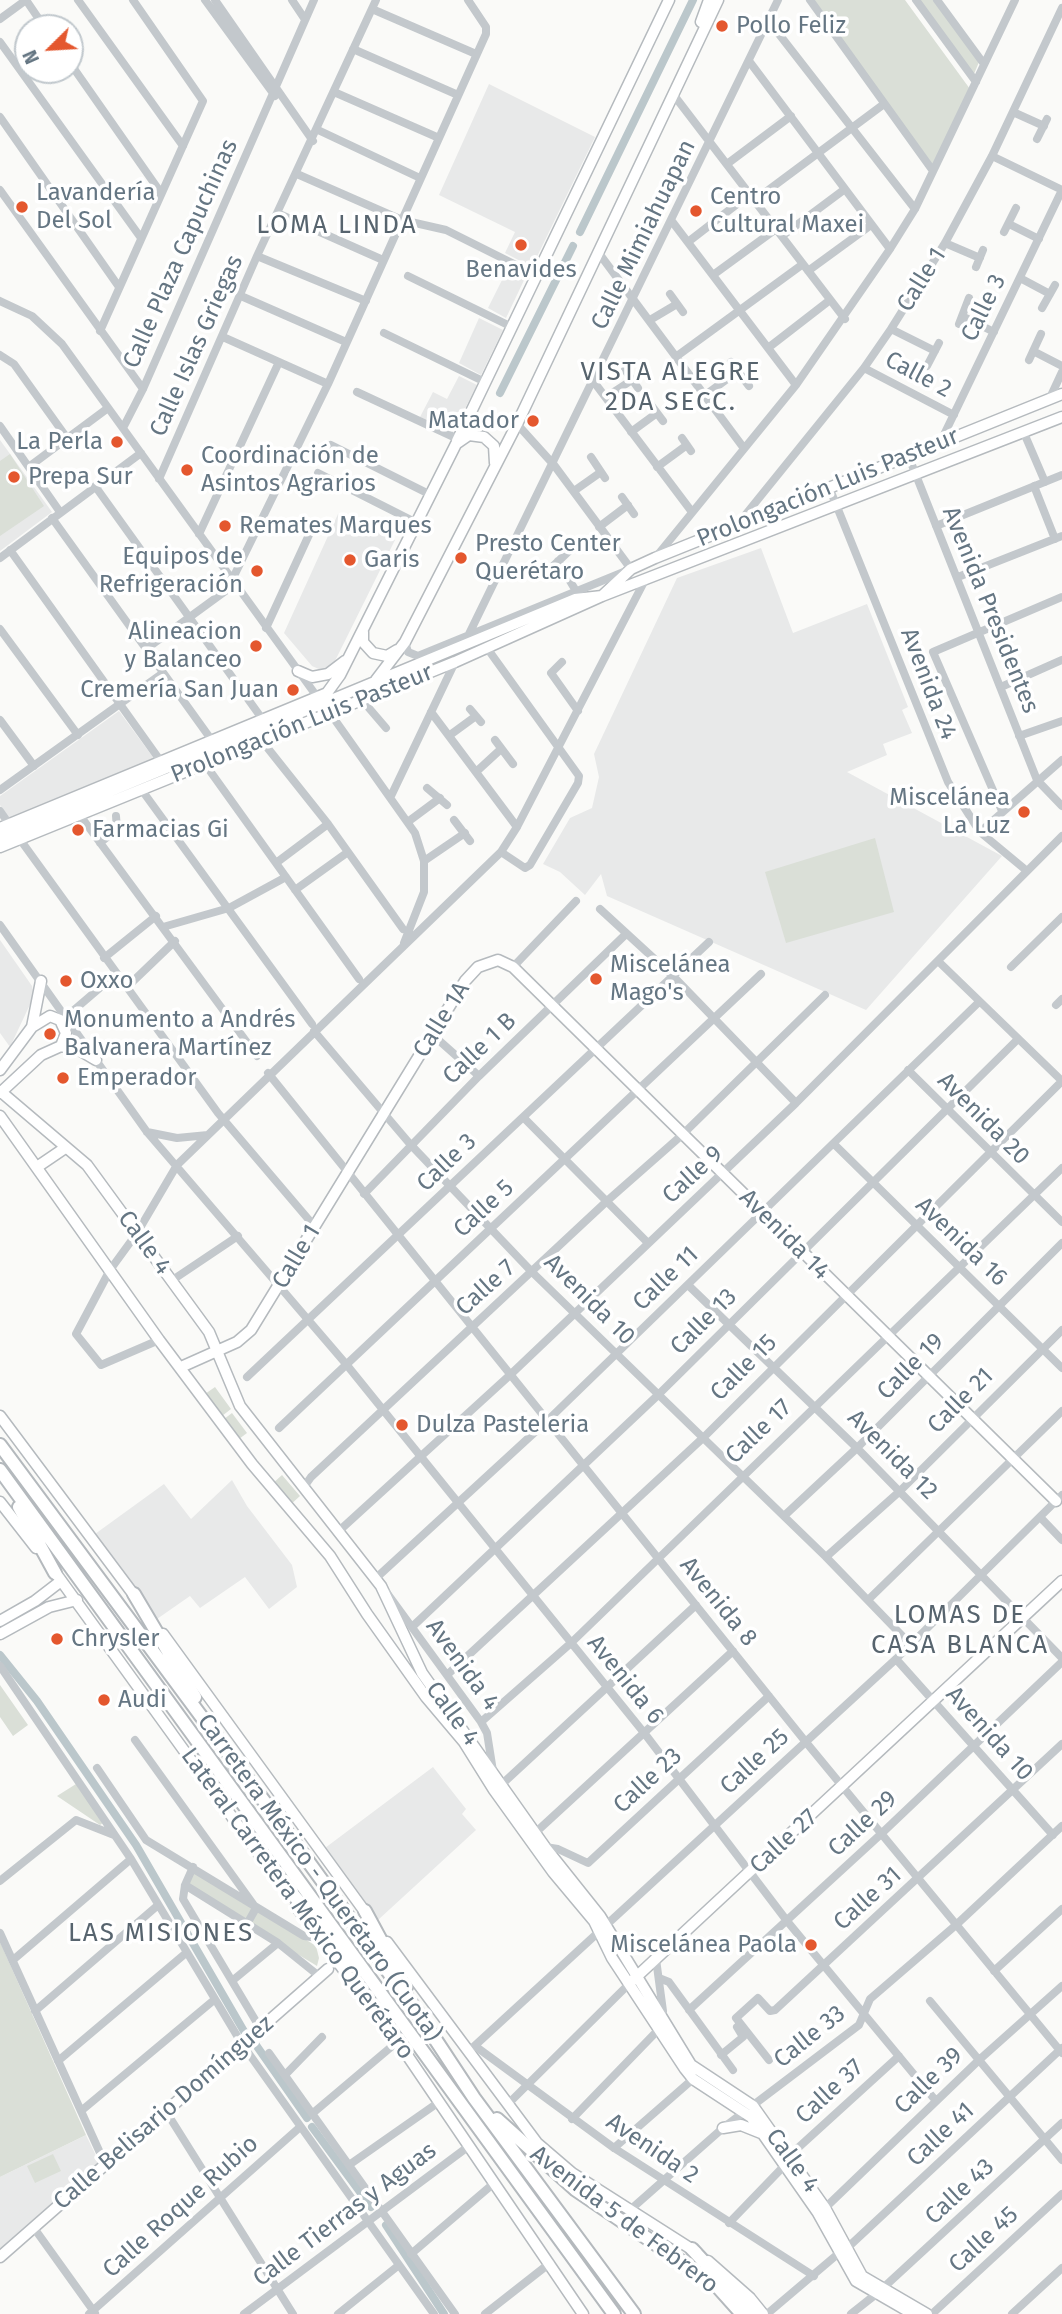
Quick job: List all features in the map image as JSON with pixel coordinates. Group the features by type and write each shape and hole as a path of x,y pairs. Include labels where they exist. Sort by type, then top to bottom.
{"highway":[{"name":"Carretera México - Querétaro (Cuota)","path":"0,1445 213,1731 416,2010 474,2098 634,2314"},
{"path":"0,1471 58,1577"},
{"name":"Carretera México - Querétaro (Cuota)","path":"0,1471 614,2314"},
{"path":"134,1594 186,1679 213,1731"},
{"path":"266,1862 364,1980 403,2021"},
{"path":"365,1911 401,1975 416,2010"},
{"name":"Avenida 5 de Febrero","path":"474,2098 557,2175 716,2285 742,2314"},
{"path":"692,2249 752,2314"},
{"path":"586,2278 606,2314"}],"main road":[{"path":"298,671 313,677 328,674 346,661 453,452 669,0"},
{"path":"663,14 675,0"},
{"path":"371,685 383,674 402,645 517,424 673,94 709,0"},
{"path":"691,52 718,0"},
{"name":"Prolongación Luis Pasteur","path":"0,837 575,599 602,596 631,569 655,558 1062,394"},
{"name":"Prolongación Luis Pasteur","path":"0,847 455,662 602,596 838,507 1062,417"},
{"path":"453,452 462,439 469,435 484,437 494,446 494,467"},
{"path":"363,628 363,642 373,653 387,656 402,645"},
{"name":"Prolongación Luis Pasteur","path":"4,826 318,698 333,687 346,661"},
{"name":"Calle 1A","path":"383,1113 434,1035 465,981 478,967 498,960 513,967"},
{"name":"Avenida 14","path":"513,967 550,1007 1012,1459 1059,1498"},
{"path":"32,1027 41,981"},
{"path":"0,1070 32,1027 59,1012 67,1016 69,1023 61,1046"},
{"path":"50,1016 60,1020 66,1033"},
{"path":"0,1092 41,1055 61,1046 79,1049 96,1060"},
{"name":"Calle 4","path":"0,1092 87,1165 137,1233 219,1350 234,1395 252,1424 340,1531 378,1583 422,1673 470,1736 493,1774 545,1847 589,1900 602,1928 660,2028 693,2079 749,2109 761,2133 825,2208 842,2251"},
{"name":"Calle 1","path":"181,1367 245,1337 281,1286 383,1113"},
{"name":"Calle 4","path":"1,1118 159,1340 252,1464 330,1556 426,1697 464,1742 494,1790 602,1928"},
{"path":"37,1167 65,1148"},
{"name":"Lateral Carretera México Querétaro","path":"0,1416 134,1594 245,1757 472,2048 537,2143 572,2173 721,2270 765,2314"},
{"name":"Lateral Carretera México Querétaro","path":"0,1502 213,1782 320,1940 439,2102 583,2314"},
{"path":"0,1621 35,1601 58,1577"},
{"name":"Calle 27","path":"633,1980 935,1702 1062,1581"},
{"path":"0,1634 50,1606 77,1600"},
{"path":"320,1940 328,1969 347,1977"},
{"name":"Calle Belisario Domínguez","path":"0,2257 328,1969"},
{"name":"Calle 4","path":"633,1980 691,2065 749,2109 786,2161 842,2251 862,2276 879,2292 913,2314"},
{"path":"723,2128 741,2125 761,2133"},
{"name":"Calle 4","path":"879,2292 930,2314"}],"street":[{"path":"2,14 26,0"},
{"path":"78,0 183,146"},
{"path":"100,331 203,101 133,0"},
{"path":"205,0 313,141"},
{"path":"215,0 274,90"},
{"path":"292,0 304,18"},
{"name":"Calle Plaza Capuchinas","path":"123,428 143,389 314,0"},
{"path":"146,649 234,582 366,302 487,30 468,0"},
{"name":"Calle Mimiahuapan","path":"468,636 554,465 778,0"},
{"path":"810,0 933,171"},
{"path":"916,0 976,82"},
{"path":"937,0 984,64"},
{"path":"655,558 796,385 845,319 890,249 915,209 1013,1"},
{"path":"374,4 476,54"},
{"name":"Calle Islas Griegas","path":"159,479 242,296 257,256 313,141 374,4"},
{"name":"Calle 1","path":"738,524 864,368 945,243 1060,20 1062,8"},
{"path":"768,20 850,129 915,209"},
{"path":"0,42 141,238"},
{"path":"353,49 458,95"},
{"path":"749,61 890,249"},
{"path":"84,83 162,193"},
{"path":"334,92 439,138"},
{"path":"673,94 845,319"},
{"path":"688,242 884,104"},
{"path":"1013,112 1045,123 1037,139"},
{"path":"727,164 791,116"},
{"path":"0,117 119,288"},
{"path":"318,130 420,178"},
{"path":"992,156 1062,190"},
{"path":"297,174 402,220 446,229 536,275"},
{"path":"713,275 845,189"},
{"path":"0,190 143,389"},
{"name":"Calle 3","path":"941,441 1062,190"},
{"path":"1016,208 1007,228 1039,239"},
{"path":"277,214 383,260"},
{"path":"671,220 796,385"},
{"path":"677,356 741,310 871,225"},
{"path":"945,243 981,254 976,267"},
{"path":"598,252 743,447"},
{"path":"257,256 366,302"},
{"path":"408,276 512,327"},
{"path":"1020,278 1050,294"},
{"path":"1042,308 1055,285"},
{"path":"650,320 680,308 670,294"},
{"path":"242,296 346,342"},
{"path":"969,298 960,320 994,332"},
{"path":"768,348 830,300"},
{"path":"0,302 24,311 47,327 318,698"},
{"path":"891,329 937,347 928,366"},
{"path":"384,333 485,383"},
{"path":"1041,334 1031,356 1062,366"},
{"path":"223,337 328,384"},
{"path":"0,355 14,364 67,438"},
{"path":"199,534 279,362"},
{"path":"731,362 748,386"},
{"name":"Calle 2","path":"864,368 954,415"},
{"path":"625,370 638,388"},
{"path":"704,396 738,371"},
{"path":"1049,400 1062,372"},
{"path":"606,397 632,380"},
{"path":"594,382 692,512"},
{"path":"357,392 458,439"},
{"path":"631,432 660,417 651,405"},
{"path":"30,466 108,408"},
{"path":"402,645 408,652 418,656 631,569 554,465 517,424"},
{"path":"0,426 60,512"},
{"path":"1024,433 1045,482"},
{"path":"331,444 431,495"},
{"path":"657,467 687,444"},
{"path":"0,558 141,453"},
{"name":"Avenida Presidentes","path":"908,455 1037,780"},
{"path":"574,491 603,475 591,457"},
{"path":"318,473 417,523"},
{"path":"936,526 1062,475"},
{"path":"95,485 263,720"},
{"path":"958,577 1058,537 1034,486"},
{"name":"Avenida 24","path":"829,487 935,756 962,807 980,832 1027,871"},
{"path":"622,498 634,514"},
{"path":"599,527 628,505"},
{"path":"52,518 213,742"},
{"path":"266,628 314,524"},
{"path":"10,550 162,763"},
{"path":"550,569 569,551"},
{"path":"558,561 576,591"},
{"path":"159,1340 101,1365 77,1338 77,1331 110,1270 137,1233 177,1165 225,1121 313,1027 401,949 501,852 559,748 644,582"},
{"path":"1002,811 933,652 1062,597"},
{"path":"0,629 78,735"},
{"path":"487,648 579,776 578,783 530,865 524,867 501,852"},
{"path":"1001,687 1062,660"},
{"path":"391,796 455,662"},
{"path":"562,662 551,673 578,711"},
{"path":"0,790 163,673"},
{"path":"362,700 386,728"},
{"path":"431,712 517,827"},
{"path":"330,713 409,821 424,861 424,892 401,949"},
{"path":"450,735 475,715"},
{"path":"0,720 34,766"},
{"path":"1019,736 1062,721"},
{"path":"495,740 513,764"},
{"path":"262,741 328,824 403,929"},
{"path":"476,772 501,749"},
{"path":"980,832 1062,760"},
{"path":"210,771 359,979"},
{"path":"1037,780 1062,806"},
{"path":"427,788 447,805"},
{"name":"Avenida 10","path":"142,789 313,1027 410,1144 533,1272 826,1557 911,1645"},
{"path":"409,821 440,798"},
{"path":"0,811 4,826"},
{"path":"79,814 257,1056"},
{"path":"100,843 117,829 116,816"},
{"path":"454,820 470,841"},
{"path":"276,863 328,824"},
{"path":"424,861 465,833"},
{"name":"Calle 9","path":"340,1531 510,1375 796,1103 1062,836"},
{"path":"19,838 225,1121 315,1227"},
{"path":"295,890 348,852"},
{"path":"163,927 229,908 286,877"},
{"path":"513,967 576,901"},
{"path":"600,909 673,976 796,1103"},
{"path":"104,958 156,916"},
{"path":"1011,967 1062,917"},
{"name":"Avenida 6","path":"0,925 147,1132 309,1318 607,1686 787,1921 936,2101"},
{"name":"Calle 1 B","path":"364,1194 410,1144 626,934"},
{"path":"127,987 175,942"},
{"name":"Calle 3","path":"247,1377 709,942"},
{"path":"938,961 1062,1081"},
{"path":"67,1016 116,974"},
{"name":"Calle 5","path":"279,1428 761,974"},
{"name":"Calle 7","path":"304,1487 471,1327 682,1135 825,995"},
{"name":"Calle 11","path":"378,1583 979,1002"},
{"path":"434,1035 479,1076"},
{"name":"Calle 13","path":"412,1627 584,1467 1018,1039"},
{"name":"Avenida 20","path":"908,1070 990,1154 1062,1222"},
{"name":"Avenida 8","path":"268,1073 805,1741 1061,2051"},
{"name":"Calle 15","path":"447,1675 704,1437 1062,1081"},
{"path":"523,1116 648,1243"},
{"path":"147,1132 177,1138 208,1135"},
{"name":"Avenida 16","path":"834,1144 1062,1368"},
{"name":"Calle 17","path":"481,1722 571,1643 1062,1168"},
{"path":"171,1281 238,1236"},
{"name":"Calle 19","path":"784,1516 857,1448 1062,1243"},
{"name":"Avenida 12","path":"688,1285 815,1405 1025,1617 1062,1660"},
{"name":"Calle 21","path":"826,1557 900,1491 970,1418 1062,1330"},
{"path":"868,1600 1062,1411"},
{"name":"Calle 25","path":"472,2048 911,1645 1059,1498"},
{"path":"1040,1517 1062,1540"},
{"name":"Avenida 4","path":"378,1583 481,1722 486,1733 493,1774"},
{"path":"501,1785 696,1605"},
{"path":"535,1833 733,1651"},
{"name":"Avenida 10","path":"896,1659 1014,1790 1059,1831"},
{"name":"Calle 29","path":"688,2010 881,1834 1062,1660"},
{"path":"0,1666 131,1859 242,2044 299,2128 434,2314"},
{"name":"Calle 23","path":"545,1847 558,1849 588,1863 769,1696"},
{"path":"135,1740 256,1908"},
{"name":"Calle 31","path":"736,2018 758,1998 774,2011 919,1880 1062,1744"},
{"path":"97,1768 142,1837 304,1936 320,1940"},
{"path":"0,1881 76,1820 81,1819 116,1836"},
{"name":"Calle 33","path":"630,2210 723,2128 859,2025 870,1999 1059,1831"},
{"path":"13,1960 131,1859"},
{"path":"193,1867 185,1885 183,1899 260,2028"},
{"path":"185,1885 278,1943 319,1976"},
{"path":"36,2011 157,1906"},
{"path":"247,1924 256,1908"},
{"path":"994,1970 1062,1909"},
{"path":"0,1933 106,2166"},
{"path":"232,1981 278,1943"},
{"path":"58,2061 186,1953"},
{"path":"656,1959 663,2011"},
{"path":"659,1978 669,1982 733,2070"},
{"name":"Calle 27","path":"508,2104 633,1980"},
{"name":"Calle 39","path":"825,2208 979,2060 1062,1986"},
{"path":"81,2111 214,2000"},
{"path":"930,2001 1062,2160"},
{"path":"721,2055 743,2037 734,2022 736,2018"},
{"name":"Calle 33","path":"736,2018 769,2060"},
{"path":"572,2119 660,2028"},
{"path":"286,2074 323,2037"},
{"path":"313,2113 397,2042"},
{"name":"Avenida 2","path":"472,2048 614,2148 814,2276"},
{"name":"Calle 41","path":"765,2314 814,2276 1061,2051"},
{"path":"269,2053 455,2314"},
{"name":"Calle 37","path":"729,2223 786,2161 899,2056"},
{"path":"614,2148 693,2079"},
{"path":"349,2165 439,2102"},
{"path":"167,2113 293,2314"},
{"name":"Calle 43","path":"851,2314 879,2292 1062,2123"},
{"name":"Calle Roque Rubio","path":"93,2313 299,2128"},
{"name":"Calle Tierras y Aguas","path":"244,2314 469,2146"},
{"path":"411,2254 493,2184"},
{"name":"Calle 45","path":"930,2314 1062,2194"},
{"path":"34,2228 93,2313"},
{"path":"485,2314 550,2263"},
{"path":"338,2314 399,2265"},
{"path":"1012,2314 1062,2268"}],"shaded area":[{"path":"814,0 905,0 970,89 933,166"},
{"path":"920,0 934,0 979,62 974,74"},
{"path":"489,84 595,137 532,267 505,253 515,232 439,195"},
{"path":"509,266 526,276 506,318 488,308"},
{"path":"479,318 503,330 481,375 459,363"},
{"path":"459,376 477,385 452,434 420,417 433,392 447,399"},
{"name":"Prepa Sur","path":"0,440 52,512 0,551"},
{"name":"Prepa Sur","path":"10,454 44,506 0,536 0,461"},
{"path":"338,514 395,540 333,665 321,670 312,666 284,633"},
{"path":"761,548 793,633 867,604 908,707 902,710 912,733 883,744 887,755 847,772 1002,856 866,1010 607,896 601,874 585,895 560,872 543,864 570,818 592,808 599,777 594,754 677,578"},
{"path":"119,711 155,760 9,818 0,805 0,796"},
{"path":"875,838 894,912 786,943 765,872"},
{"path":"0,940 32,986 34,996 10,1047 0,1033"},
{"path":"215,1387 231,1409 222,1416 205,1394"},
{"path":"232,1413 247,1433 239,1439 224,1419"},
{"path":"282,1475 300,1496 289,1506 271,1485"},
{"path":"232,1480 247,1506 292,1565 297,1587 269,1609 245,1577 200,1608 190,1596 157,1619 95,1534 164,1484 191,1519"},
{"path":"0,1685 28,1725 13,1736 0,1717"},
{"path":"433,1767 466,1809 462,1814 476,1830 378,1920 325,1848"},
{"path":"76,1784 103,1823 100,1825 57,1796"},
{"path":"194,1873 253,1909 246,1920 188,1884"},
{"path":"257,1909 316,1946 319,1958 317,1966 248,1924"},
{"path":"0,1942 86,2135 0,2177"},
{"path":"86,2135 99,2162 0,2251 0,2177"},
{"path":"53,2154 61,2171 35,2183 27,2166"}],"waterway":[{"path":"580,232 693,0"},
{"path":"500,393 573,246"},
{"path":"0,1655 37,1701 136,1845 245,2033"},
{"path":"256,2045 307,2118"},
{"path":"312,2127 371,2207"},
{"path":"386,2225 444,2314"}],"tunnel":[{"path":"215,1779 242,1760"}],"place":[{"name":"Pollo Feliz","path":"722,26"},
{"name":"Lavandería Del Sol","path":"22,207"},
{"name":"Centro Cultural Maxei","path":"696,211"},
{"name":"Benavides","path":"521,245"},
{"name":"Matador","path":"533,421"},
{"name":"La Perla","path":"117,442"},
{"name":"Coordinación de Asintos Agrarios","path":"187,470"},
{"name":"Prepa Sur","path":"14,477"},
{"name":"Remates Marques","path":"225,526"},
{"name":"Presto Center Querétaro","path":"461,558"},
{"name":"Garis","path":"350,560"},
{"name":"Equipos de Refrigeración","path":"257,571"},
{"name":"Alineacion y Balanceo","path":"256,646"},
{"name":"Cremería San Juan","path":"293,690"},
{"name":"Miscelánea La Luz","path":"1024,812"},
{"name":"Farmacias Gi","path":"78,830"},
{"name":"Miscelánea Mago's","path":"596,979"},
{"name":"Oxxo","path":"66,981"},
{"name":"Monumento a Andrés Balvanera Martínez","path":"50,1034"},
{"name":"Emperador","path":"63,1078"},
{"name":"Dulza Pasteleria","path":"402,1425"},
{"name":"Chrysler","path":"57,1639"},
{"name":"Audi","path":"104,1700"},
{"name":"Miscelánea Paola","path":"811,1945"}],"district":[{"name":"LOMA LINDA","path":"337,226"},
{"name":"VISTA ALEGRE 2DA SECC.","path":"671,388"},
{"name":"LOMAS DE CASA BLANCA","path":"960,1631"},
{"name":"LAS MISIONES","path":"161,1934"}]}
